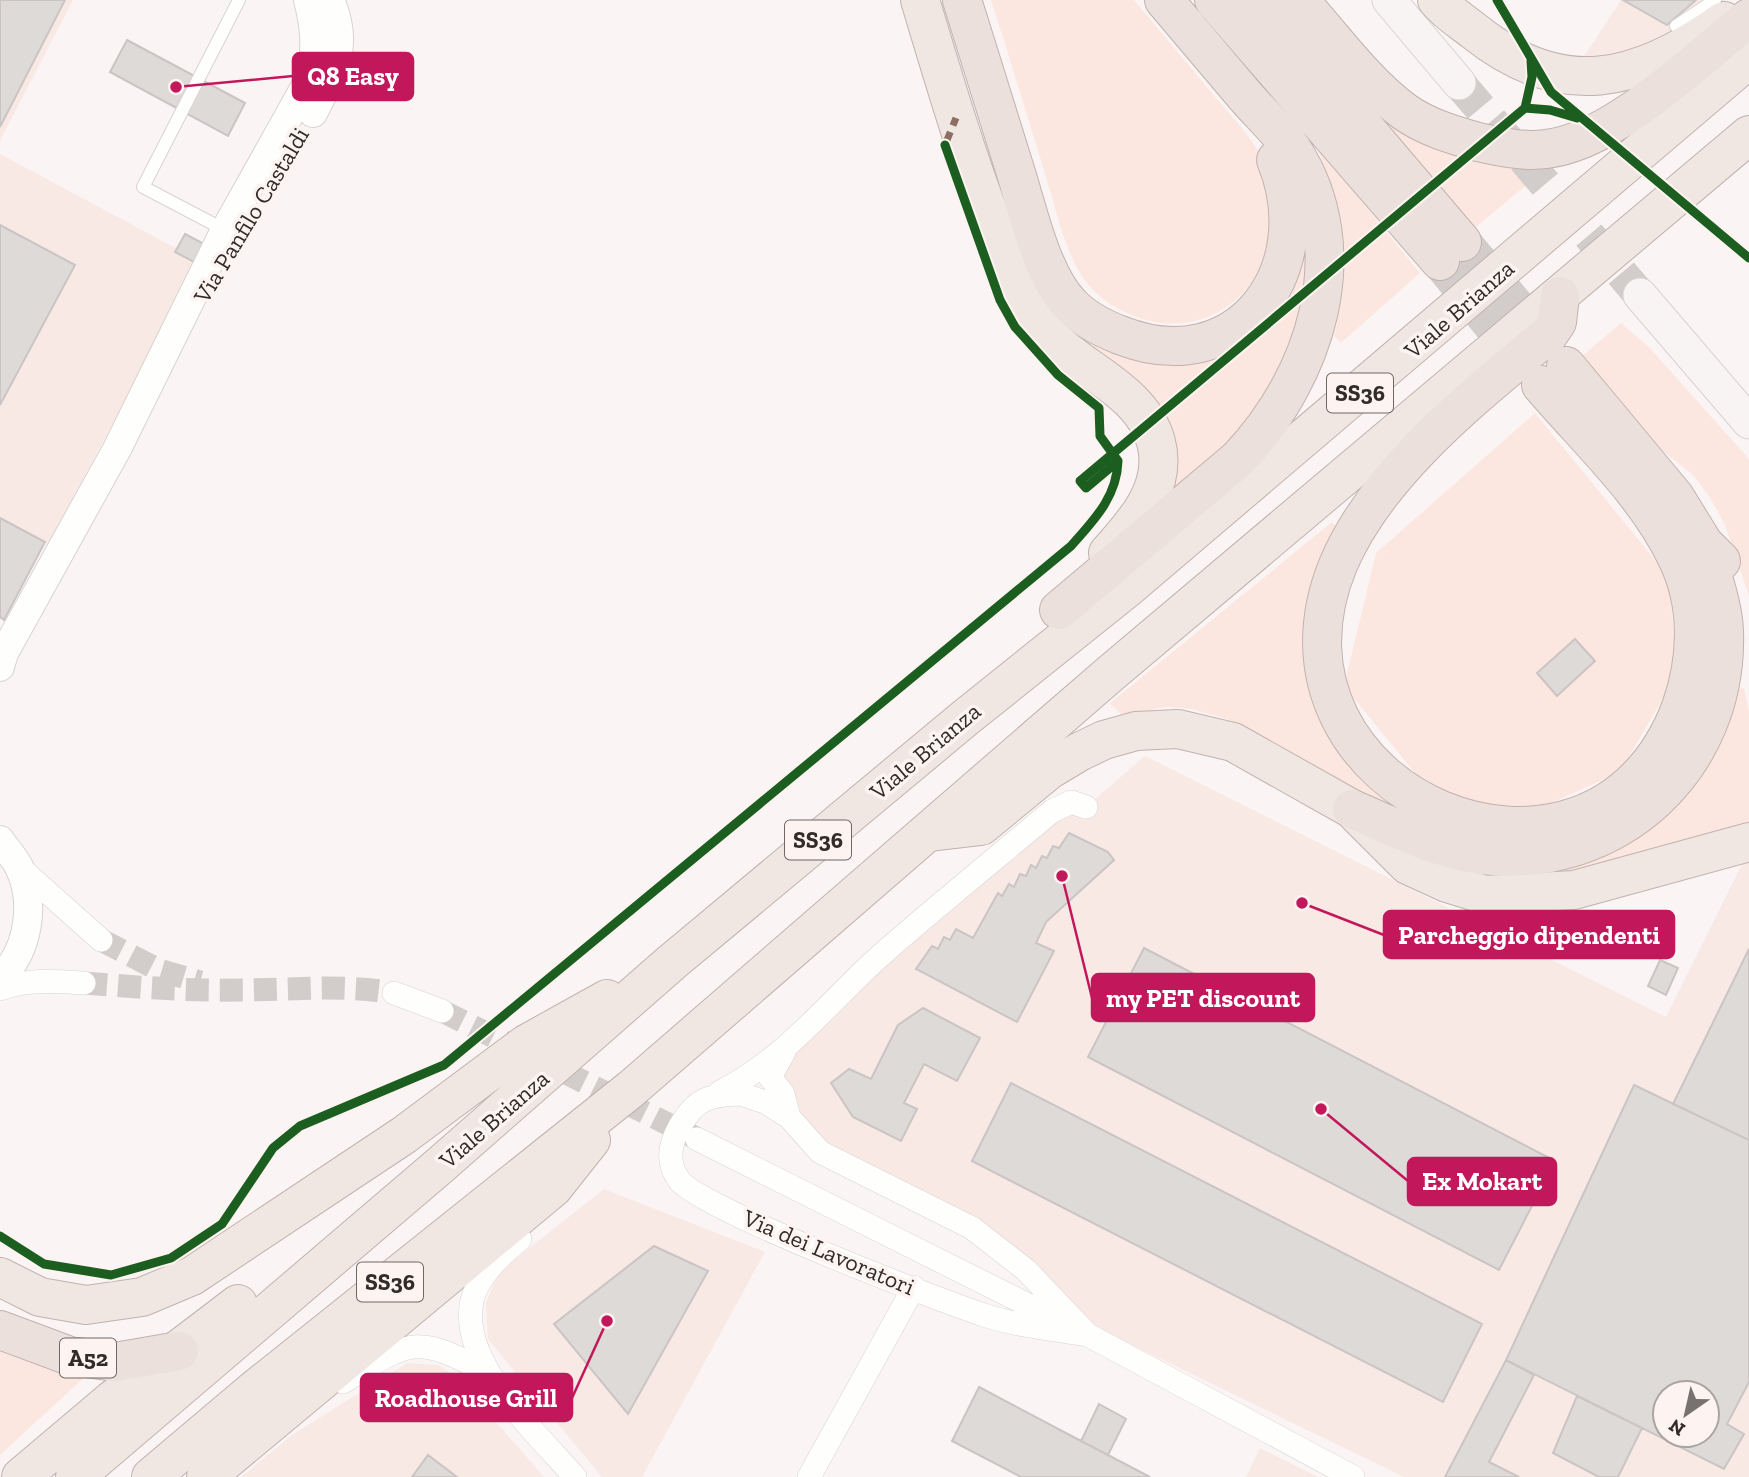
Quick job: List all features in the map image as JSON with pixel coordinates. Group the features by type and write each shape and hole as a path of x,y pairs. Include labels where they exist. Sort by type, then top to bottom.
{"highway":[{"path":"920,0 968,159 1017,285 1038,322 1063,349 1142,411 1156,442 1158,468 1144,513 1059,610"},
{"path":"962,0 1032,226 1051,276 1070,304 1080,312 1100,327 1140,343 1174,348 1212,339 1249,316 1265,301 1278,277 1291,231 1289,202 1273,152 1242,92"},
{"path":"965,718 1019,643 1238,459 1283,404 1311,344 1323,286 1324,240 1319,212 1308,180 1291,148 1164,0"},
{"path":"1214,0 1451,252 1256,0"},
{"path":"1299,0 1380,90 1407,113 1451,135 1504,148 1547,149 1582,139 1613,123 1749,18"},
{"path":"1437,0 1500,53 1517,62 1550,73 1586,76 1620,74 1689,46 1749,4"},
{"name":"Viale Brianza","path":"75,1477 437,1168 672,962 965,718 1231,502 1749,59"},
{"name":"SS36","path":"151,1477 254,1390 631,1089 1111,673 1749,135"},
{"path":"1560,296 1558,322 1549,334 1480,391 1394,476 1371,506 1338,564 1327,596 1323,625 1327,681 1335,709 1357,747 1392,783 1436,811 1491,826 1518,828 1574,816 1621,790 1641,772 1673,728 1692,667 1693,618 1677,557 1650,512 1553,376 1675,497 1704,544 1729,569 1749,638"},
{"path":"930,832 981,826 1049,770 1079,751 1104,740 1136,731 1178,729 1233,742 1352,809 1414,835 1479,855 1509,857 1540,854 1593,840 1624,827 1650,807 1671,785 1690,757 1716,704 1724,629 1704,544"},
{"path":"1352,809 1408,865 1447,883 1485,895 1574,890 1749,842"},
{"path":"0,1277 40,1297 86,1305 142,1297 192,1276 404,1135 526,1044 672,962"},
{"path":"206,1477 553,1188 631,1089"},
{"path":"22,1477 112,1400 211,1328 321,1234 437,1168"},
{"name":"A52","path":"0,1330 70,1356 115,1362 179,1350"}],"main road":[{"path":"1389,0 1459,83"},
{"path":"1640,295 1749,422"}],"street":[{"name":"Via Panfilo Castaldi","path":"0,667 169,348 225,230 310,78 316,56 309,0"},
{"name":"Via Panfilo Castaldi","path":"169,348 241,238 327,86 341,44 337,16 330,0"},
{"name":"Via dei Lavoratori","path":"1086,807 1071,802 1052,811 880,956 791,1042 747,1078 690,1109 671,1141 671,1165 680,1181 700,1197 765,1226 986,1316 1088,1335"},
{"path":"0,840 18,866 101,940"},
{"path":"0,978 16,957 27,920 27,899 18,866"},
{"path":"0,989 44,980 84,984"},
{"path":"394,993 442,1011"},
{"name":"Via dei Lavoratori","path":"789,1117 783,1094 771,1077 791,1042"},
{"name":"Via dei Lavoratori","path":"714,1095 741,1094 765,1102 789,1117 820,1152 972,1228 1026,1270 1088,1335"},
{"name":"Via dei Lavoratori","path":"697,1139 1088,1335 1353,1477"},
{"path":"553,1188 542,1218 491,1265 477,1288 472,1304 471,1330 486,1372 575,1477"},
{"path":"809,1477 915,1287"},
{"path":"283,1413 315,1399 393,1352 412,1346 444,1349 486,1372"}],"lane":[{"path":"225,230 143,187 239,0"},
{"path":"1676,26 1715,0"}],"shaded area":[{"path":"0,0 73,0 0,141"},
{"path":"991,0 1134,0 1243,129 1257,149 1268,174 1272,201 1272,231 1265,258 1252,281 1234,301 1213,315 1188,322 1160,323 1131,315 1115,307 1092,289 1083,278 1063,236"},
{"path":"1621,0 1726,0 1669,36 1619,54 1583,58"},
{"path":"1380,117 1548,167 1475,228"},
{"path":"1317,147 1420,273 1341,343 1334,336 1342,285 1342,240 1333,196"},
{"path":"0,154 200,261 48,544 0,518"},
{"path":"1311,255 1315,261 1284,372 1230,443 1173,491 1085,347 1030,266 1153,357 1296,270 1304,256"},
{"path":"1621,323 1649,347 1749,459 1749,596 1725,525 1709,496 1692,474 1638,432 1580,358"},
{"path":"1535,413 1669,577 1677,674 1620,772 1527,814 1427,788 1344,686 1376,553"},
{"path":"1332,522 1340,530 1308,649 1421,829 1230,720 1192,709 1166,707 1122,715 1110,703"},
{"path":"1744,688 1749,712 1749,823 1586,870 1487,879 1487,872 1542,873 1582,865 1614,849 1734,690"},
{"path":"1145,756 1666,1017 1745,858 1749,856 1749,1477 1404,1477 1058,1309 1032,1264 824,1147 795,1115 778,1078 782,1067 872,978 1062,817 1086,807"},
{"path":"604,1189 765,1252 642,1477 602,1477 488,1339 486,1303 498,1273"},
{"path":"0,1349 88,1374 0,1455"},
{"path":"407,1363 439,1365 460,1381 544,1477 241,1477 292,1435"},
{"path":"1260,1448 1318,1477 1246,1477"}],"building":[{"path":"0,0 65,0 0,127"},
{"path":"1623,0 1696,0 1667,25"},
{"path":"127,40 245,103 228,136 110,72"},
{"path":"0,225 75,265 0,405"},
{"path":"185,234 204,244 194,262 175,252"},
{"path":"0,518 45,542 4,620 0,617"},
{"path":"1575,639 1595,661 1557,696 1537,673"},
{"path":"1069,833 1108,852 1114,860 1046,922 1036,943 1054,951 1017,1022 916,969 932,946 938,949 944,937 950,940 956,929 973,938 998,893 1002,896 1009,884 1014,887 1020,874 1026,876 1031,865 1036,868 1042,856 1047,858 1053,846 1059,848"},
{"path":"1144,948 1555,1161 1499,1270 1088,1057"},
{"path":"1749,949 1749,1140 1673,1104"},
{"path":"1660,960 1678,968 1666,995 1648,986"},
{"path":"923,1008 980,1038 957,1081 924,1064 904,1103 917,1109 901,1141 853,1117 831,1083 849,1069 871,1079 898,1025"},
{"path":"1011,1083 1482,1324 1443,1402 972,1161"},
{"path":"1634,1085 1749,1140 1749,1382 1727,1424 1744,1434 1724,1469 1684,1449 1721,1449 1721,1379 1651,1379 1651,1432 1506,1360"},
{"path":"654,1246 708,1271 628,1414 554,1324"},
{"path":"1506,1360 1534,1375 1489,1462 1519,1477 1445,1477"},
{"path":"979,1387 1150,1477 1021,1477 952,1441"},
{"path":"1577,1396 1642,1428 1618,1477 1599,1477 1553,1453"},
{"path":"1099,1404 1126,1419 1108,1455 1081,1441"},
{"path":"428,1455 457,1477 412,1477"}],"tunnel":[{"path":"1459,83 1640,295"},
{"path":"1462,242 1549,346"},
{"path":"1440,261 1525,365"},
{"path":"101,940 159,970 200,982"},
{"path":"84,983 220,990 336,988 394,993"},
{"path":"442,1011 696,1138"}],"marked path":[{"path":"945,145 956,118"}],"cycle path":[{"path":"1497,0 1551,92 1749,258"},
{"path":"1531,61 1532,77 1525,108 1550,110 1577,118"},
{"path":"1118,461 1086,488 1080,481 1525,108"},
{"path":"0,1236 44,1264 111,1275 171,1258 222,1224 273,1148 300,1126 444,1065 1071,546 1088,527 1109,497 1117,474 1118,461 1100,436 1099,408 1058,375 1015,327 1000,300 945,145"}],"place":[{"name":"Q8 Easy","path":"176,87"},
{"name":"my PET discount","path":"1062,876"},
{"name":"Parcheggio dipendenti","path":"1302,903"},
{"name":"Ex Mokart","path":"1321,1109"},
{"name":"Roadhouse Grill","path":"607,1321"}]}
